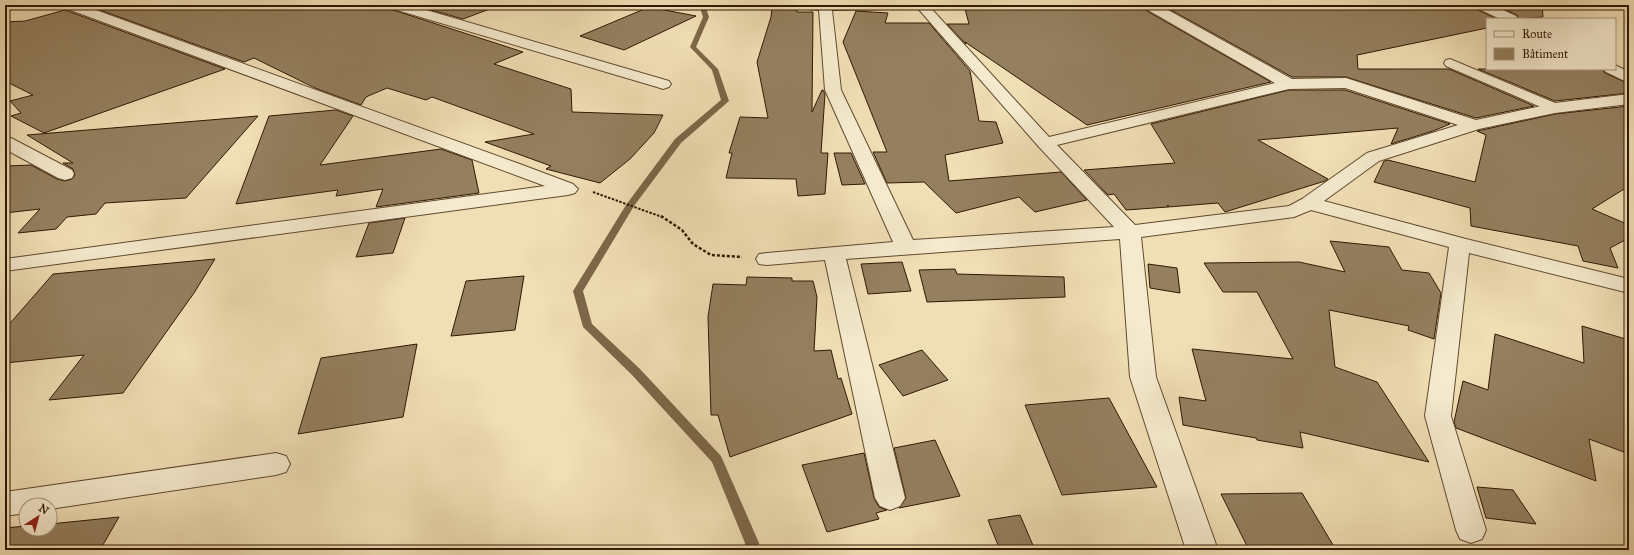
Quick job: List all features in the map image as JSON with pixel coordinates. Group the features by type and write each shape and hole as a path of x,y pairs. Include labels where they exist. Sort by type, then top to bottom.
{"street":[{"path":"70,5 568,189"},
{"path":"395,5 663,84"},
{"path":"800,5 887,5"},
{"path":"920,5 1045,143 1130,232 1143,377 1202,550"},
{"path":"1482,5 1509,18"},
{"path":"825,6 833,90 906,247"},
{"path":"1153,7 1290,84"},
{"path":"1614,70 1629,78"},
{"path":"1045,143 1290,84 1346,83 1475,124"},
{"path":"767,259 906,247 1130,232 1294,211 1309,203 1374,158 1475,124 1555,108 1629,99"},
{"path":"5,142 65,174"},
{"path":"5,265 568,189"},
{"path":"1309,203 1460,244 1629,286"},
{"path":"1460,244 1438,416 1471,530"},
{"path":"834,253 890,498"},
{"path":"5,504 276,464"}],"lane":[{"path":"1450,64 1555,108"}],"path":[{"path":"568,189 592,192 660,216 682,230 693,244 711,254 767,259"}],"building":[{"path":"86,5 388,5 390,9 523,52 494,64 571,89 572,112 663,115 654,133 630,159 600,183 546,169 551,166 485,142 534,134 432,97 426,100 387,88 366,97 361,105 315,88 254,58 244,62"},
{"path":"414,5 494,5 495,7 463,19"},
{"path":"964,5 1146,5 1145,7 1147,11 1271,82 1087,125 965,42 966,44 947,24 969,24"},
{"path":"1162,5 1475,5 1476,9 1495,18 1486,18 1486,28 1357,55 1358,69 1449,69 1534,106 1476,118 1346,77 1292,77"},
{"path":"1496,5 1542,5 1543,17 1518,18 1517,15"},
{"path":"649,7 696,16 624,50 580,36"},
{"path":"772,7 793,7 797,10 797,12 813,12 812,112 823,90 825,94 821,153 828,153 825,194 798,196 796,179 726,178 732,153 729,153 740,117 768,118 757,62 771,17"},
{"path":"65,10 225,69 44,133 11,116 21,113 10,101 33,95 5,81 5,22 25,21"},
{"path":"856,11 888,13 885,23 929,23 970,71 979,121 996,122 1003,143 945,155 949,181 1061,172 1087,200 1035,212 1019,197 956,213 924,182 887,183 873,152 887,152 843,42"},
{"path":"1478,69 1603,70 1605,73 1629,84 1629,93 1555,101"},
{"path":"1289,90 1345,90 1450,124 1391,144 1398,128 1258,140 1328,179 1225,212 1218,203 1126,210 1114,194 1108,195 1084,170 1175,163 1151,124"},
{"path":"1629,106 1629,186 1592,209 1629,225 1629,238 1610,248 1618,268 1583,261 1578,246 1471,226 1470,208 1374,182 1384,161 1388,160 1475,182 1486,135 1477,131 1555,114"},
{"path":"336,110 353,116 320,165 441,149 472,160 479,193 376,207 383,189 336,196 338,190 236,204 269,116"},
{"path":"258,116 186,198 105,203 96,214 67,217 56,229 18,233 40,209 5,213 5,166 31,165 57,179 65,181 72,179 75,175 73,169 63,163 73,163 27,135"},
{"path":"834,153 851,153 865,184 842,185"},
{"path":"405,218 393,253 356,257 369,223"},
{"path":"1330,241 1389,247 1402,270 1429,273 1441,293 1434,339 1408,330 1409,326 1329,310 1335,367 1377,382 1429,462 1300,432 1303,448 1183,425 1179,397 1206,401 1192,349 1293,359 1257,292 1223,292 1204,263 1299,262 1345,272"},
{"path":"215,259 194,293 123,393 49,400 84,355 5,363 5,329 53,274"},
{"path":"902,262 911,291 868,294 861,264"},
{"path":"1148,264 1177,268 1180,293 1150,288"},
{"path":"955,269 957,274 1064,277 1065,297 927,302 919,270"},
{"path":"524,276 515,330 451,336 466,281"},
{"path":"747,277 792,278 792,281 813,281 817,297 814,351 831,350 838,379 841,378 852,414 730,457 718,415 711,415 708,317 713,284 746,285"},
{"path":"1582,326 1629,340 1629,454 1589,439 1596,481 1456,428 1454,422 1463,381 1488,390 1495,334 1584,363"},
{"path":"417,344 403,417 298,434 321,358"},
{"path":"922,350 948,380 903,396 879,365"},
{"path":"1109,398 1157,487 1062,495 1025,405"},
{"path":"935,440 960,496 899,508 906,498 894,448"},
{"path":"864,453 874,498 879,507 887,510 876,513 879,519 827,532 802,465"},
{"path":"1477,487 1513,490 1536,524 1486,518"},
{"path":"1302,493 1336,550 1249,550 1221,494"},
{"path":"1020,515 1035,550 1000,550 988,520"},
{"path":"119,517 100,550 5,550 5,528 18,527 18,537 58,537 58,523"}],"waterway":[{"path":"702,5 706,17 693,47 715,69 725,101 678,141 630,205 578,291 587,325 636,372 717,459 752,543 752,550"}]}
